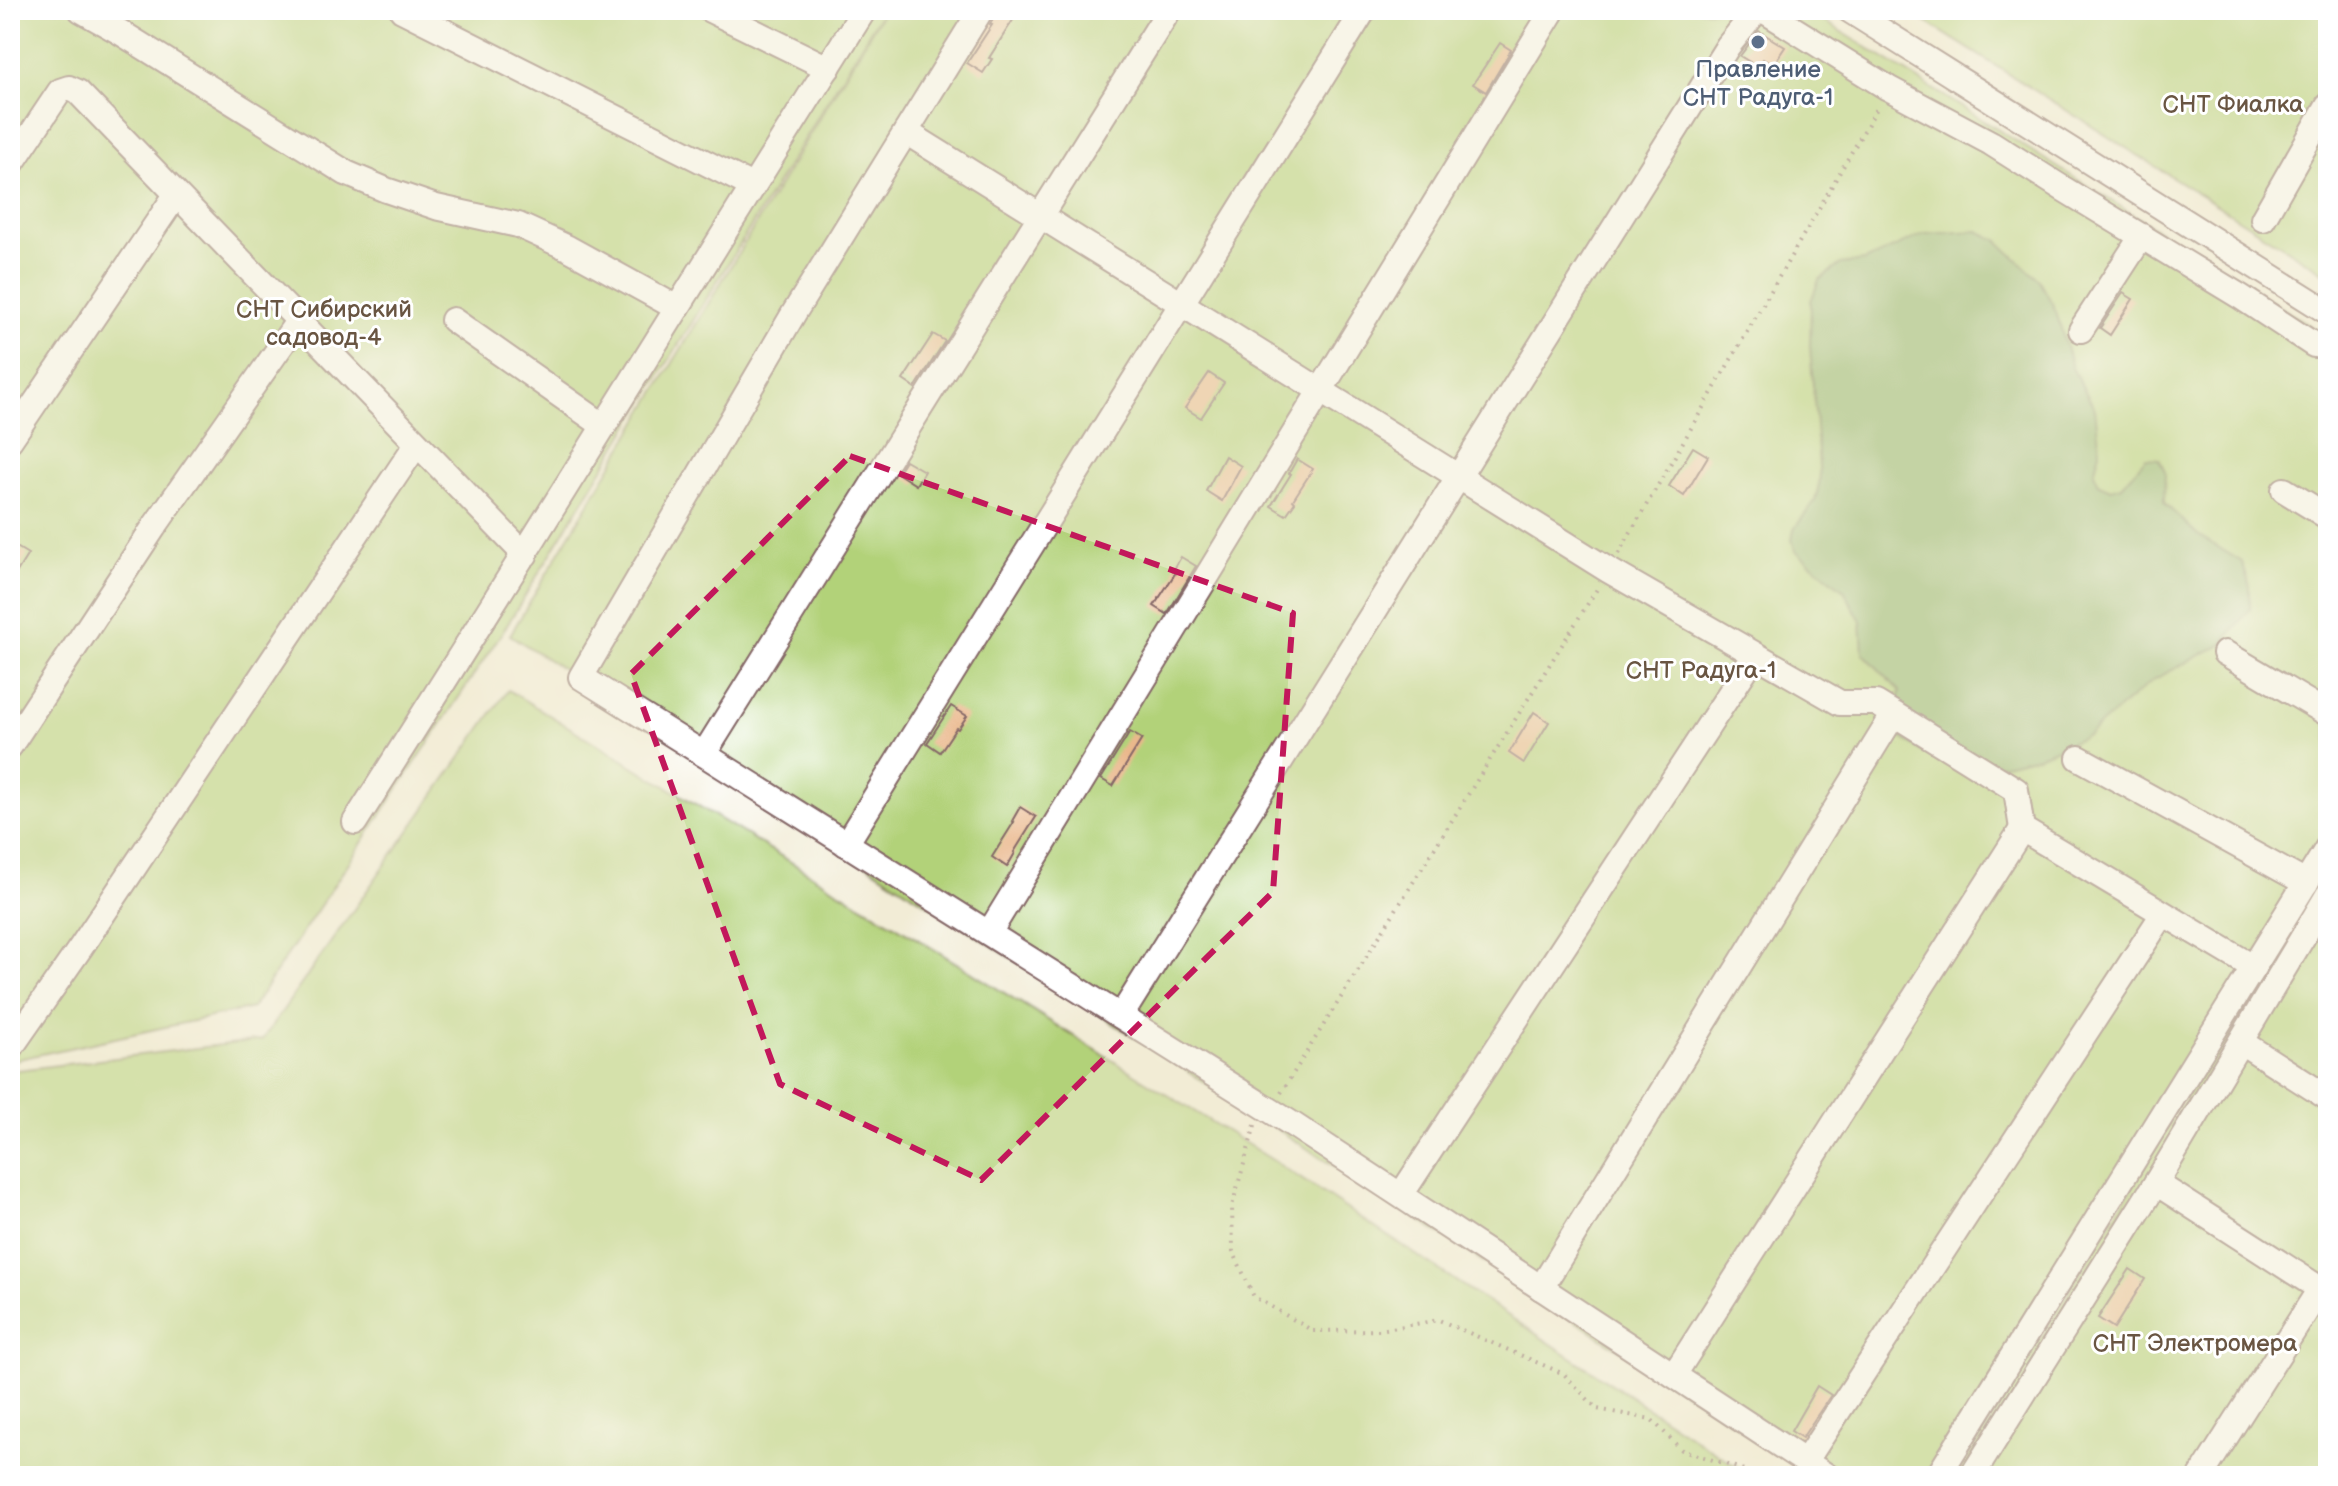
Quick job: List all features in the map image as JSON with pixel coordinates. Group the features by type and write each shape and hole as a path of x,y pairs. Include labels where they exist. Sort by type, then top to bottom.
{"street":[{"path":"81,10 346,173 436,207 518,225 568,248 677,308"},
{"path":"402,10 752,186"},
{"path":"710,10 828,68"},
{"path":"355,822 864,10"},
{"path":"981,10 794,313 581,677 1268,1109 1827,1476"},
{"path":"704,754 1169,10"},
{"path":"846,844 1364,10"},
{"path":"989,933 1553,10"},
{"path":"1121,1016 1728,46 1760,10 1888,88 1991,143 2314,345"},
{"path":"1849,10 2328,312"},
{"path":"10,166 20,131 60,91 69,88 78,92 525,555"},
{"path":"2263,219 2328,105"},
{"path":"906,132 1608,570 1840,703 1876,703 2016,790 2022,829 1674,1375"},
{"path":"10,440 176,195"},
{"path":"2081,330 2142,236"},
{"path":"10,746 154,527 299,320"},
{"path":"453,320 604,426"},
{"path":"10,1049 416,445"},
{"path":"2284,490 2328,517"},
{"path":"2225,653 2328,714"},
{"path":"1401,1195 1755,655"},
{"path":"1541,1288 1894,714"},
{"path":"2079,758 2306,883"},
{"path":"2022,829 2253,967"},
{"path":"1938,1476 2328,847"},
{"path":"1972,1476 2325,906"},
{"path":"1805,1462 2163,914"},
{"path":"2241,1042 2328,1098"},
{"path":"2156,1183 2324,1292 2201,1476"}],"path":[{"path":"1753,1476 1744,1470 1682,1450 1651,1419 1597,1409 1564,1374 1439,1320 1380,1330 1313,1331 1254,1297 1233,1251 1232,1206 1255,1126 1284,1089 1608,570 1888,88"}],"highlighted area":[{"path":"850,456 1293,613 1273,892 981,1180 780,1084 631,674"}],"green space":[{"name":"СНТ Сибирский садовод-4","path":"10,10 883,10 509,622 252,1008 10,1061"},
{"name":"СНТ Радуга-1","path":"884,10 1807,10 2328,337 2328,834 1946,1476 1816,1476 510,635"},
{"name":"СНТ Фиалка","path":"1907,10 2328,10 2328,275"},
{"path":"1978,231 1997,240 2040,281 2056,311 2072,368 2095,409 2100,452 2094,473 2099,484 2111,489 2122,486 2146,458 2159,459 2165,471 2164,503 2198,535 2242,562 2250,587 2250,609 2222,644 2153,680 2088,735 2038,756 1991,767 1922,752 1897,735 1892,725 1900,691 1863,653 1861,621 1844,590 1796,551 1792,541 1794,529 1815,501 1820,480 1810,346 1811,301 1819,280 1841,264 1865,261 1924,234"},
{"path":"508,690 942,954 1274,1161 1751,1476 10,1476 10,1071 262,1040"},
{"name":"СНТ Электромера","path":"2328,861 2328,1476 1958,1476"}],"building":[{"path":"998,11 1013,20 983,73 967,63"},
{"path":"1759,31 1785,47 1773,65 1763,59 1758,67 1740,56"},
{"path":"1500,43 1511,50 1486,92 1473,84"},
{"path":"2123,293 2133,299 2110,335 2100,328"},
{"path":"933,334 945,341 915,388 903,380"},
{"path":"1209,373 1224,383 1201,418 1185,408"},
{"path":"1693,447 1708,456 1684,496 1669,486"},
{"path":"1225,456 1241,466 1222,501 1206,491"},
{"path":"1297,459 1313,469 1286,515 1271,506"},
{"path":"905,460 924,471 916,485 897,473"},
{"path":"10,543 28,554 10,583"},
{"path":"1181,557 1196,566 1167,614 1154,606 1176,572 1173,571"},
{"path":"951,706 967,716 940,752 927,743"},
{"path":"1534,712 1549,722 1524,763 1509,753"},
{"path":"1130,732 1142,739 1113,786 1101,779"},
{"path":"1020,807 1036,817 1007,867 992,857"},
{"path":"2130,1269 2145,1279 2114,1328 2098,1318"},
{"path":"1817,1386 1831,1395 1802,1438 1791,1431"}],"place":[{"name":"Правление СНТ Радуга-1","path":"1758,42"}]}
